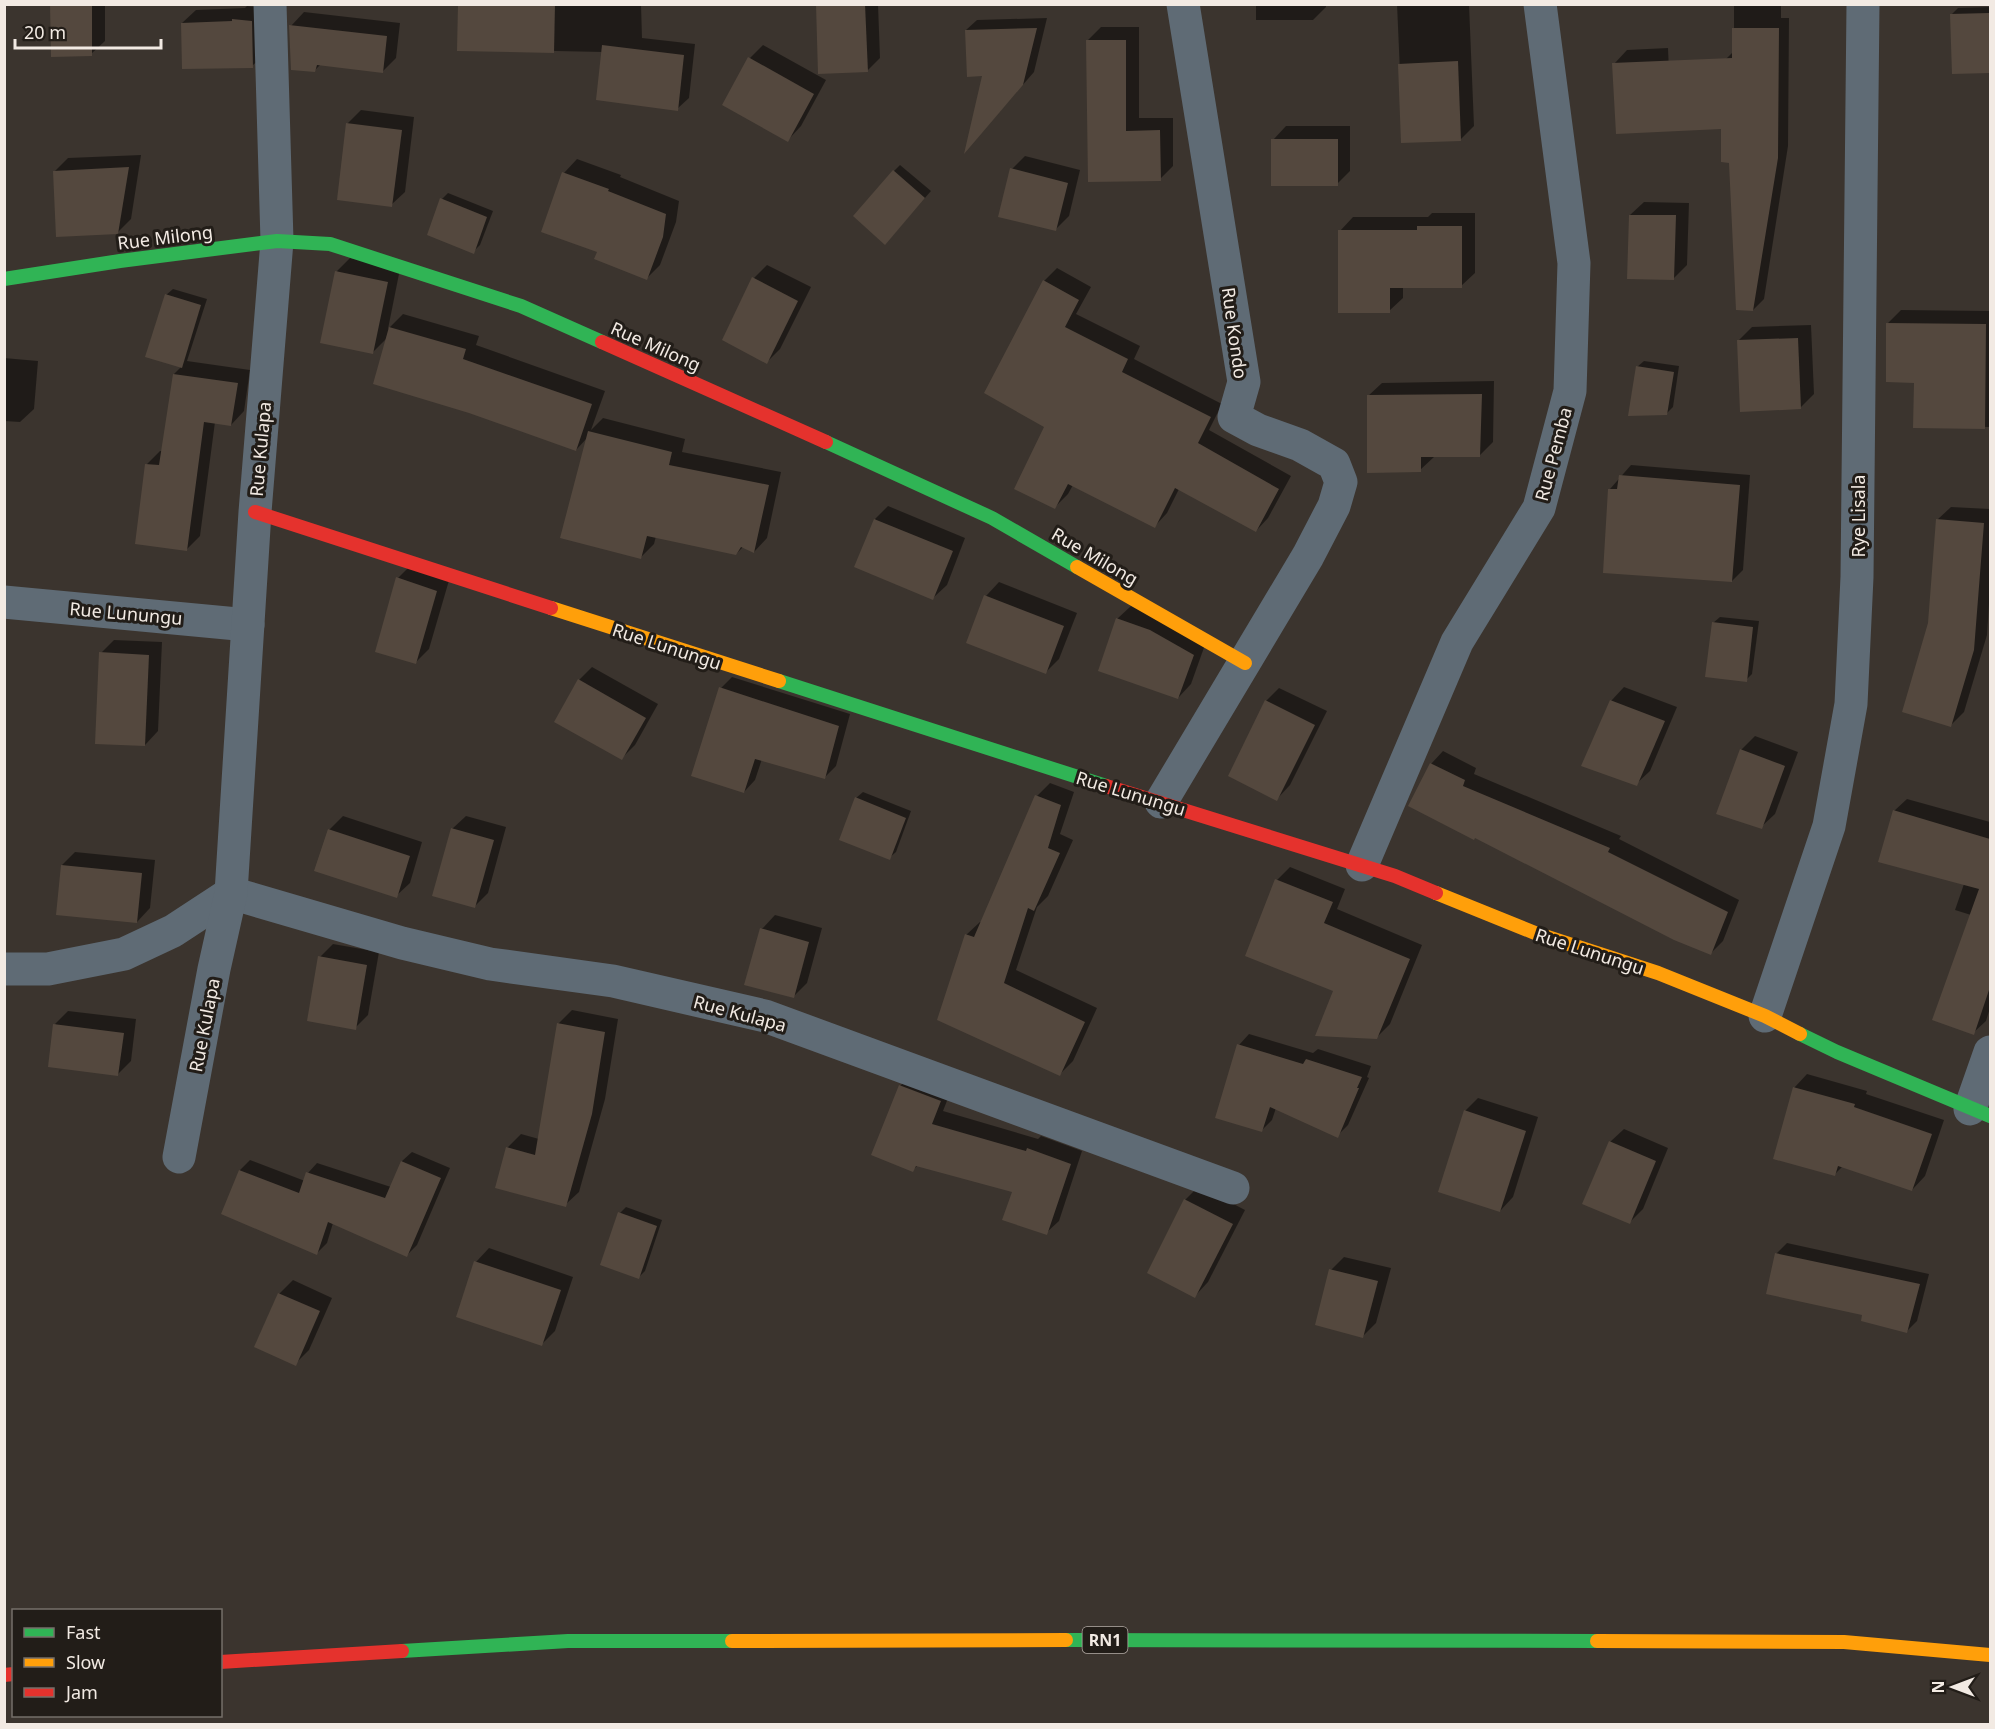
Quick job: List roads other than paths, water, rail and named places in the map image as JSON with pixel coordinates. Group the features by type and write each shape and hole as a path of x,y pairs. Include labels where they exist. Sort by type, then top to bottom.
{"main road":[{"name":"Rue Milong","path":"4,279 120,261 277,241 330,244 521,306 992,518 1245,663"},
{"name":"Rue Lunungu","path":"255,512 951,738 1395,876 1535,933 1658,973 1765,1016 1837,1052 1980,1112"},
{"name":"RN1","path":"222,1662 592,1641 1844,1642 1990,1655"}],"street":[{"name":"Rue Kulapa","path":"178,1156 231,893 255,512 277,241 270,4"},
{"name":"Rue Kondo","path":"1161,802 1308,556 1334,507 1341,482 1334,464 1300,445 1258,430 1234,417 1244,382 1183,4"},
{"name":"Rue Pemba","path":"1362,865 1457,642 1539,508 1570,391 1574,263 1540,4"},
{"name":"Rye Lisala","path":"1765,1016 1829,826 1851,704 1857,577 1863,4"},
{"name":"Rue Lunungu","path":"4,602 248,625"},
{"name":"Rue Kulapa","path":"231,893 402,943 490,964 613,981 765,1016 1233,1188"},
{"path":"4,969 48,969 124,954 173,931 231,893"},
{"path":"1980,1112 1990,1052"}]}
